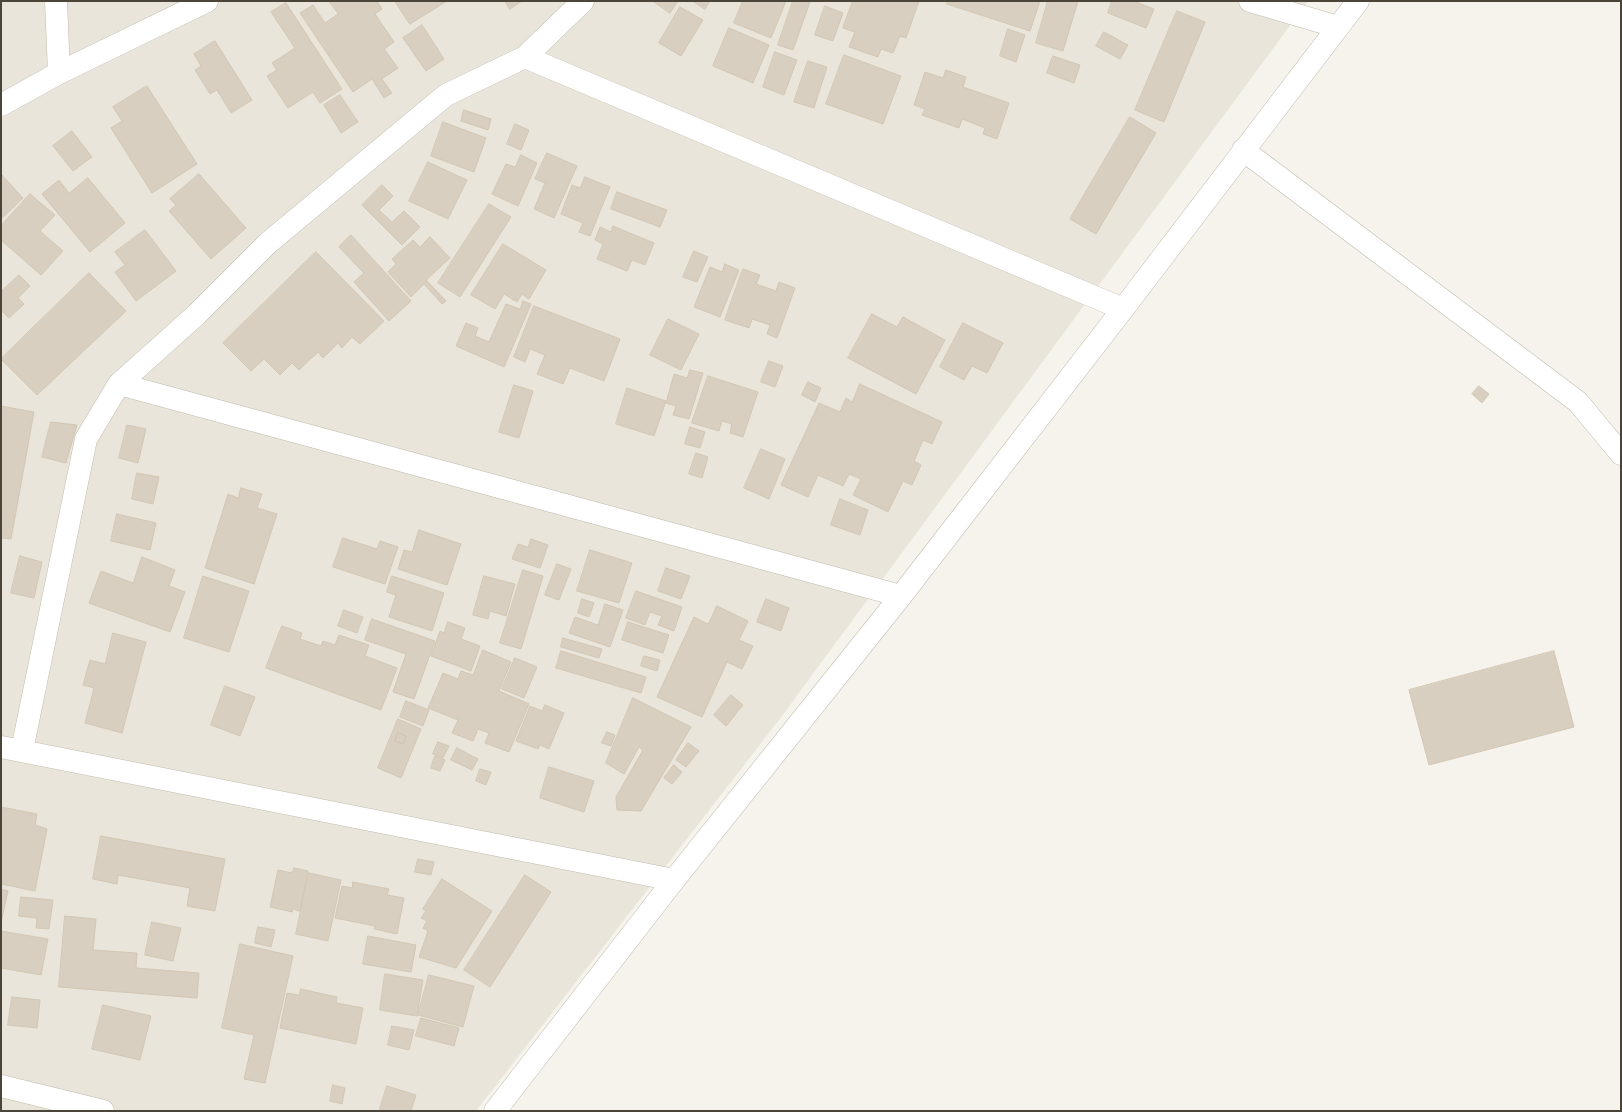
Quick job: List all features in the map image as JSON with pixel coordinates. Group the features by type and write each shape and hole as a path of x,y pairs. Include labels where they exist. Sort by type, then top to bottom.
{"street":[{"path":"56,1 59,73"},
{"path":"1,104 59,73 207,1"},
{"path":"584,1 524,57 446,95 268,242 196,315 119,384 86,439 11,749 674,880"},
{"path":"1250,1 1338,27"},
{"path":"495,1111 674,880 901,596 1123,309 1358,1"},
{"path":"524,57 1123,309"},
{"path":"1243,150 1578,402 1621,454"},
{"path":"119,384 901,596"},
{"path":"1,1086 103,1111"}],"shaded area":[{"path":"1,1 1308,1 779,720 476,1111 1,1111"}],"building":[{"path":"329,1 377,1 382,9 375,14 394,42 384,49 398,68 382,79 392,93 384,98 372,79 353,92 300,13 313,5 325,23 338,14"},
{"path":"395,1 447,1 410,24"},
{"path":"505,1 522,1 510,9"},
{"path":"653,1 678,1 670,13"},
{"path":"693,1 710,1 705,9"},
{"path":"743,1 786,1 771,38 734,23"},
{"path":"793,1 810,2 793,50 778,45"},
{"path":"853,1 919,1 906,38 900,36 893,53 881,49 878,57 849,47 855,32 843,28"},
{"path":"948,1 1040,1 1030,31 947,4"},
{"path":"1048,1 1078,1 1063,51 1036,43"},
{"path":"1112,1 1133,1 1154,9 1146,28 1108,13"},
{"path":"286,3 342,89 320,103 313,92 288,108 267,76 277,70 272,63 295,48 271,12"},
{"path":"825,6 843,13 833,41 815,35"},
{"path":"680,7 703,20 681,56 659,43"},
{"path":"1177,11 1205,22 1164,122 1135,110"},
{"path":"422,25 444,59 426,71 403,38"},
{"path":"729,28 769,45 753,83 713,66"},
{"path":"1008,29 1025,35 1016,62 1000,56"},
{"path":"1104,32 1128,45 1120,59 1096,46"},
{"path":"215,41 252,100 231,113 217,90 210,94 195,70 201,66 194,54"},
{"path":"775,52 797,60 784,95 763,87"},
{"path":"844,55 901,76 883,124 826,104"},
{"path":"1053,56 1080,65 1074,83 1047,73"},
{"path":"808,61 827,67 814,108 794,102"},
{"path":"946,70 966,77 963,87 1009,103 997,139 983,134 985,128 962,119 959,128 922,115 925,109 914,105 925,72 943,78"},
{"path":"147,86 197,164 152,193 111,128 122,121 113,107"},
{"path":"340,95 358,122 341,133 324,105"},
{"path":"464,110 491,119 488,130 461,121"},
{"path":"1130,117 1156,133 1096,234 1070,219"},
{"path":"443,122 486,138 474,172 431,156"},
{"path":"515,124 529,130 521,150 507,144"},
{"path":"72,131 92,157 73,171 53,146"},
{"path":"547,153 577,166 554,218 534,209 545,183 535,179"},
{"path":"521,155 537,163 518,206 492,194 506,164 515,167"},
{"path":"428,162 467,180 448,219 409,201"},
{"path":"1,174 23,198 1,219"},
{"path":"199,174 246,228 211,259 169,211 176,205 170,199"},
{"path":"585,177 610,187 590,236 579,232 583,223 561,214 572,185 580,188"},
{"path":"88,178 125,223 90,252 42,194 59,180 69,193"},
{"path":"382,185 393,196 379,210 392,222 404,211 420,227 402,245 362,205"},
{"path":"617,192 667,210 660,227 611,209"},
{"path":"30,194 55,215 40,231 63,251 41,275 1,240 1,226"},
{"path":"489,204 511,217 460,297 438,283"},
{"path":"613,226 654,243 645,265 632,260 627,271 597,259 603,244 595,240 600,227 611,232"},
{"path":"145,230 176,271 136,301 115,272 125,265 115,252"},
{"path":"351,235 411,301 389,321 354,282 364,273 339,247"},
{"path":"430,237 450,258 426,280 446,301 442,304 424,284 411,297 388,272 396,264 392,259 413,240 420,247"},
{"path":"503,244 546,270 529,299 522,294 517,302 504,294 495,309 471,295"},
{"path":"694,251 708,257 697,282 683,277"},
{"path":"316,252 384,321 360,344 352,337 342,348 338,343 323,358 318,352 299,370 292,363 280,375 264,359 251,371 223,343"},
{"path":"725,264 739,270 720,317 694,307 710,267 722,272"},
{"path":"743,269 760,275 756,284 776,291 779,282 795,288 777,338 767,334 770,325 752,319 749,328 725,320"},
{"path":"89,273 126,311 37,395 1,359"},
{"path":"19,275 30,286 18,298 24,304 9,318 1,310 1,292"},
{"path":"523,301 531,304 504,367 456,346 466,323 478,328 475,336 489,342 506,304 520,309"},
{"path":"534,306 620,339 604,381 570,368 563,384 537,374 545,355 530,349 525,362 514,357"},
{"path":"872,314 897,327 903,317 945,340 916,394 848,358"},
{"path":"668,319 699,334 681,370 650,355"},
{"path":"963,323 1003,343 987,373 972,366 964,380 940,367"},
{"path":"769,361 783,366 775,387 761,382"},
{"path":"690,370 703,373 689,419 673,415 676,406 666,403 674,374 687,378"},
{"path":"708,376 758,392 743,437 730,433 732,424 722,421 719,431 692,423"},
{"path":"808,382 821,388 815,402 802,395"},
{"path":"860,384 942,422 932,444 923,440 914,461 921,465 912,485 903,481 888,512 853,495 861,479 849,474 843,486 818,475 808,497 781,485 819,403 840,412 846,398 852,402"},
{"path":"514,385 533,391 519,438 499,432"},
{"path":"1479,386 1489,394 1482,403 1472,394"},
{"path":"627,388 666,401 654,436 616,424"},
{"path":"1,406 34,412 11,539 1,538"},
{"path":"51,422 77,425 66,463 42,457"},
{"path":"127,425 146,429 138,463 119,458"},
{"path":"690,427 705,432 700,448 685,444"},
{"path":"761,449 785,459 769,499 744,488"},
{"path":"696,453 708,457 702,478 689,474"},
{"path":"137,473 159,477 153,504 132,499"},
{"path":"241,488 262,494 257,508 277,514 254,584 205,568 228,494 238,498"},
{"path":"840,499 868,510 860,535 831,525"},
{"path":"117,514 156,523 150,550 111,541"},
{"path":"419,530 461,544 447,585 398,569 404,550 412,552"},
{"path":"343,538 377,549 380,541 398,547 385,584 333,567"},
{"path":"531,539 548,545 540,568 512,559 518,544 528,547"},
{"path":"590,550 632,563 619,603 577,591"},
{"path":"20,556 42,562 34,598 11,593"},
{"path":"142,557 175,570 169,586 185,592 170,632 89,603 101,571 133,583"},
{"path":"557,564 571,569 559,600 545,595"},
{"path":"666,568 690,576 681,599 658,591"},
{"path":"523,570 543,576 521,649 500,643"},
{"path":"203,576 249,591 229,652 184,638"},
{"path":"392,576 444,593 432,631 389,617 396,595 387,592"},
{"path":"484,576 515,584 506,616 490,611 488,619 473,615"},
{"path":"636,591 682,607 674,631 658,625 662,616 650,612 645,625 626,618"},
{"path":"582,599 594,603 589,617 578,613"},
{"path":"766,599 789,608 781,631 757,622"},
{"path":"605,604 623,610 610,647 569,633 575,617 598,625"},
{"path":"717,606 748,621 739,640 753,646 742,669 727,662 702,717 657,697 694,617 708,624"},
{"path":"344,610 363,617 357,633 338,626"},
{"path":"372,619 435,641 414,699 393,692 406,654 365,640"},
{"path":"448,622 465,628 461,639 480,646 471,671 431,656 440,631 444,633"},
{"path":"628,622 669,635 663,653 622,640"},
{"path":"282,626 302,633 300,639 321,646 323,641 335,645 339,635 369,645 365,656 397,668 381,710 266,668"},
{"path":"113,633 146,642 122,733 85,723 94,688 83,685 90,660 105,664"},
{"path":"563,638 602,649 599,658 561,647"},
{"path":"483,650 511,662 499,691 529,704 509,752 485,743 489,733 478,729 473,741 452,733 458,720 428,708 443,673 458,679 461,671 473,675"},
{"path":"561,651 646,677 641,693 556,668"},
{"path":"1554,651 1574,727 1429,765 1409,690"},
{"path":"644,656 660,660 657,671 641,666"},
{"path":"515,658 537,667 524,698 502,689"},
{"path":"225,686 255,697 240,736 211,725"},
{"path":"731,695 743,705 726,726 714,715"},
{"path":"633,698 691,727 641,811 617,810 616,797 643,750 639,747 624,774 606,763"},
{"path":"406,701 429,710 423,726 400,717"},
{"path":"545,705 564,713 549,749 540,745 538,749 516,741 530,706 542,711"},
{"path":"398,719 421,729 401,778 378,768","holes":["398,733 406,736 403,744 395,741"]},
{"path":"607,732 615,735 611,746 602,743"},
{"path":"398,733 406,736 403,744 395,741"},
{"path":"438,742 449,746 443,758 433,754"},
{"path":"688,743 699,751 686,767 676,760"},
{"path":"457,748 478,759 472,770 451,760"},
{"path":"435,756 445,760 440,771 431,768"},
{"path":"674,765 682,772 672,784 664,778"},
{"path":"549,767 594,781 584,812 540,798"},
{"path":"480,769 491,772 486,785 476,781"},
{"path":"1,807 37,814 35,825 47,829 35,891 1,884"},
{"path":"101,836 225,859 215,911 187,906 190,888 118,875 117,884 93,879"},
{"path":"418,859 434,862 431,875 415,872"},
{"path":"294,868 308,871 300,911 293,909 292,912 270,907 278,870 292,873"},
{"path":"309,873 341,880 328,941 296,934"},
{"path":"525,875 551,892 490,987 464,970"},
{"path":"442,879 492,911 456,968 419,957 428,931 423,928 427,921 421,918 426,911 423,909"},
{"path":"353,882 389,889 387,895 404,898 397,934 374,929 375,926 335,918 342,886 352,888"},
{"path":"1,889 8,891 1,923"},
{"path":"21,897 53,900 49,929 36,928 37,918 19,916"},
{"path":"65,916 96,919 93,950 137,953 136,968 199,973 197,998 59,987"},
{"path":"152,922 181,928 173,961 145,955"},
{"path":"258,927 275,930 271,947 255,943"},
{"path":"1,931 48,939 41,975 1,968"},
{"path":"368,936 416,945 411,972 363,964"},
{"path":"240,944 293,956 265,1083 244,1079 254,1035 222,1028"},
{"path":"385,974 423,980 417,1016 380,1010"},
{"path":"429,975 474,986 463,1027 418,1015"},
{"path":"301,989 337,997 336,1003 363,1008 356,1044 280,1028 287,993 299,995"},
{"path":"12,997 40,1000 37,1028 8,1025"},
{"path":"103,1005 151,1016 140,1060 92,1049"},
{"path":"421,1018 459,1028 454,1046 416,1036"},
{"path":"392,1026 414,1030 409,1050 388,1045"},
{"path":"333,1085 345,1088 342,1104 330,1101"},
{"path":"387,1086 416,1095 411,1111 388,1111 380,1109"}]}
